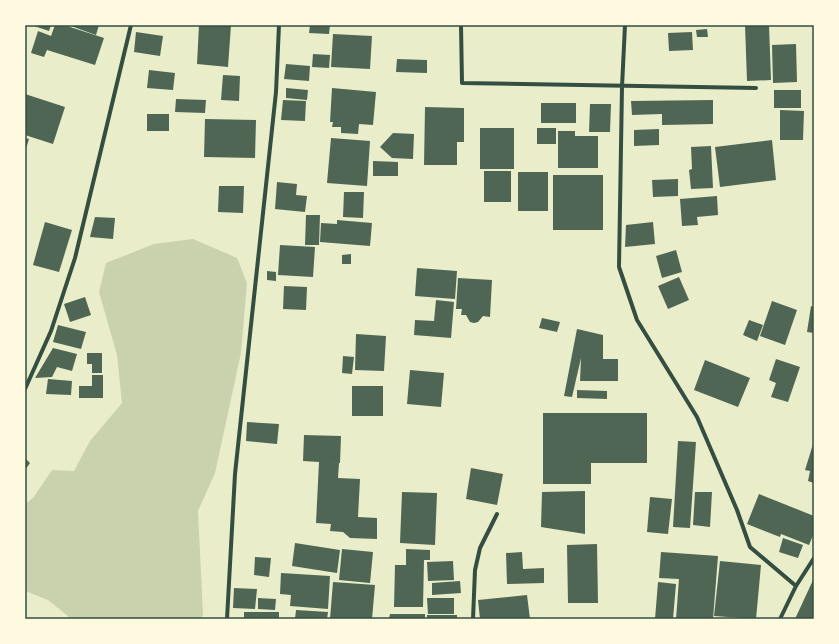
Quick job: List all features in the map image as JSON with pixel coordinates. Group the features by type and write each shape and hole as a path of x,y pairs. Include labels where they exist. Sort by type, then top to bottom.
{"street":[{"path":"25,389 51,331 75,258 131,25"},
{"path":"227,619 235,474 276,92 279,25"},
{"path":"461,25 462,83 622,87 756,88"},
{"path":"625,25 622,87 620,267 637,320 697,417 737,510 750,547 796,586"},
{"path":"473,619 475,570 478,555 497,514"},
{"path":"780,619 796,586 814,558"}],"green space":[{"path":"193,239 237,258 247,283 241,353 215,473 198,511 203,614 201,619 69,619 68,616 48,600 25,591 25,504 33,498 52,470 74,471 90,441 122,403 117,355 99,292 106,263 154,244"}],"building":[{"path":"31,25 51,25 49,31"},
{"path":"55,25 64,25 104,38 95,65 47,50 44,57 31,53 38,31 51,36"},
{"path":"68,25 99,25 96,35"},
{"path":"199,25 231,25 228,67 197,64"},
{"path":"310,25 330,25 329,34 309,33"},
{"path":"745,25 769,25 771,80 747,81"},
{"path":"707,29 708,37 697,37 696,30"},
{"path":"136,32 163,36 160,56 134,52"},
{"path":"692,32 693,50 669,51 668,33"},
{"path":"333,34 372,36 370,69 331,67"},
{"path":"796,44 797,82 773,83 772,45"},
{"path":"313,54 330,55 329,68 312,67"},
{"path":"397,59 427,60 427,73 396,72"},
{"path":"286,64 310,66 309,81 284,79"},
{"path":"149,70 175,73 173,90 147,88"},
{"path":"223,75 240,76 239,101 221,100"},
{"path":"286,88 308,90 307,100 286,98"},
{"path":"332,88 376,92 373,125 359,124 358,134 341,133 341,127 332,127 333,122 330,122"},
{"path":"774,90 801,90 801,108 774,108"},
{"path":"25,94 65,107 53,144 25,135"},
{"path":"176,99 206,100 205,113 175,112"},
{"path":"283,100 306,101 305,121 281,120"},
{"path":"713,100 713,124 662,125 662,114 632,115 631,101"},
{"path":"541,103 576,103 576,123 541,123"},
{"path":"590,104 611,104 610,132 589,132"},
{"path":"425,107 464,108 464,142 457,142 457,165 424,165"},
{"path":"780,110 804,111 803,140 780,140"},
{"path":"147,114 169,114 169,131 147,131"},
{"path":"205,119 256,120 255,158 204,157"},
{"path":"480,128 514,128 514,169 480,169"},
{"path":"537,128 556,128 556,144 537,144"},
{"path":"659,129 659,145 634,146 634,130"},
{"path":"558,131 575,131 575,136 598,136 598,168 558,168"},
{"path":"393,133 414,134 413,159 392,158 380,147"},
{"path":"25,138 29,139 25,152"},
{"path":"331,138 370,141 367,186 327,183"},
{"path":"772,140 776,180 720,187 715,147"},
{"path":"711,146 713,188 691,189 689,170 692,169 691,147"},
{"path":"373,161 398,162 398,176 373,176"},
{"path":"484,171 511,171 511,202 484,202"},
{"path":"518,172 548,172 548,211 518,211"},
{"path":"553,175 603,175 603,230 553,230"},
{"path":"678,179 678,196 653,197 652,180"},
{"path":"277,182 297,184 296,195 307,196 305,212 275,209"},
{"path":"219,186 244,186 243,213 218,212"},
{"path":"344,192 364,192 363,218 343,217"},
{"path":"717,196 718,215 697,217 698,225 682,226 680,199"},
{"path":"306,215 320,215 319,245 305,245"},
{"path":"95,217 115,218 113,239 90,237"},
{"path":"337,220 372,223 370,246 320,242 321,223 337,224"},
{"path":"45,222 72,230 59,272 33,265"},
{"path":"653,222 655,244 625,247 626,225"},
{"path":"280,245 315,247 313,277 278,275"},
{"path":"676,250 682,272 662,278 656,256"},
{"path":"351,254 351,264 342,264 342,255"},
{"path":"417,268 457,271 455,299 415,296"},
{"path":"267,271 276,272 276,281 267,280"},
{"path":"679,277 689,300 668,309 658,286"},
{"path":"458,278 492,280 490,317 483,316 478,322 474,323 470,322 466,315 461,315 462,309 456,309"},
{"path":"284,286 307,287 306,310 283,309"},
{"path":"85,297 91,315 70,322 64,304"},
{"path":"436,300 454,302 451,338 414,335 415,320 434,321"},
{"path":"772,301 797,310 785,345 760,336"},
{"path":"811,306 814,307 814,333 807,332"},
{"path":"542,318 560,322 557,332 539,328"},
{"path":"749,320 763,325 757,341 743,335"},
{"path":"58,325 86,332 81,349 53,342"},
{"path":"577,329 603,335 603,359 618,359 618,381 580,381 581,358 572,397 564,396"},
{"path":"356,334 386,336 384,371 355,370"},
{"path":"53,348 77,354 72,371 57,367 52,377 35,378"},
{"path":"87,353 102,353 102,373 92,373 92,364 87,364"},
{"path":"343,356 354,357 352,374 342,373"},
{"path":"776,359 800,367 788,402 771,397 776,383 769,380"},
{"path":"705,360 750,378 738,407 694,390"},
{"path":"410,370 444,373 441,407 407,404"},
{"path":"92,375 103,375 103,398 79,398 79,386 92,386"},
{"path":"48,379 72,381 71,395 46,394"},
{"path":"352,386 383,386 383,416 352,416"},
{"path":"577,390 607,391 607,399 577,398"},
{"path":"543,413 647,413 647,463 591,463 591,484 543,484"},
{"path":"247,422 279,424 277,444 246,441"},
{"path":"304,435 341,436 340,463 322,462 339,463 338,478 360,479 358,517 377,518 377,539 350,538 343,532 330,531 331,524 316,523 319,462 303,461"},
{"path":"678,441 696,442 690,528 673,527"},
{"path":"814,441 814,483 808,481 810,471 805,470"},
{"path":"25,458 30,463 25,470"},
{"path":"471,468 503,474 497,505 466,499"},
{"path":"585,491 585,534 541,527 542,492"},
{"path":"402,492 437,493 435,545 400,543"},
{"path":"695,492 712,492 710,527 693,525"},
{"path":"759,494 814,516 814,533 809,545 781,534 780,537 747,524"},
{"path":"650,497 672,499 668,534 647,532"},
{"path":"783,538 803,545 798,558 779,552"},
{"path":"295,543 340,550 337,573 292,566"},
{"path":"597,544 598,603 568,603 567,545"},
{"path":"342,549 373,552 370,583 339,580"},
{"path":"406,549 430,550 430,560 424,560 423,607 394,607 395,565 406,565"},
{"path":"522,552 523,569 544,568 544,583 507,584 506,553"},
{"path":"661,552 718,556 713,619 676,619 679,579 659,578"},
{"path":"255,557 271,558 269,577 254,575"},
{"path":"453,561 454,580 428,581 427,562"},
{"path":"720,561 761,565 756,619 714,616"},
{"path":"281,573 330,576 328,609 290,606 291,595 280,594"},
{"path":"814,578 814,619 795,619"},
{"path":"460,581 461,593 432,595 432,583"},
{"path":"333,582 375,585 372,619 330,619"},
{"path":"658,582 676,584 673,619 655,619"},
{"path":"234,588 257,589 255,609 233,608"},
{"path":"527,595 530,619 480,619 478,600"},
{"path":"258,598 276,599 275,610 258,609"},
{"path":"427,598 454,598 454,614 428,614"},
{"path":"296,610 328,612 327,619 295,619"},
{"path":"244,612 279,612 279,619 244,619"},
{"path":"390,614 425,614 425,619 389,619"},
{"path":"427,615 457,615 457,619 427,619"}]}
